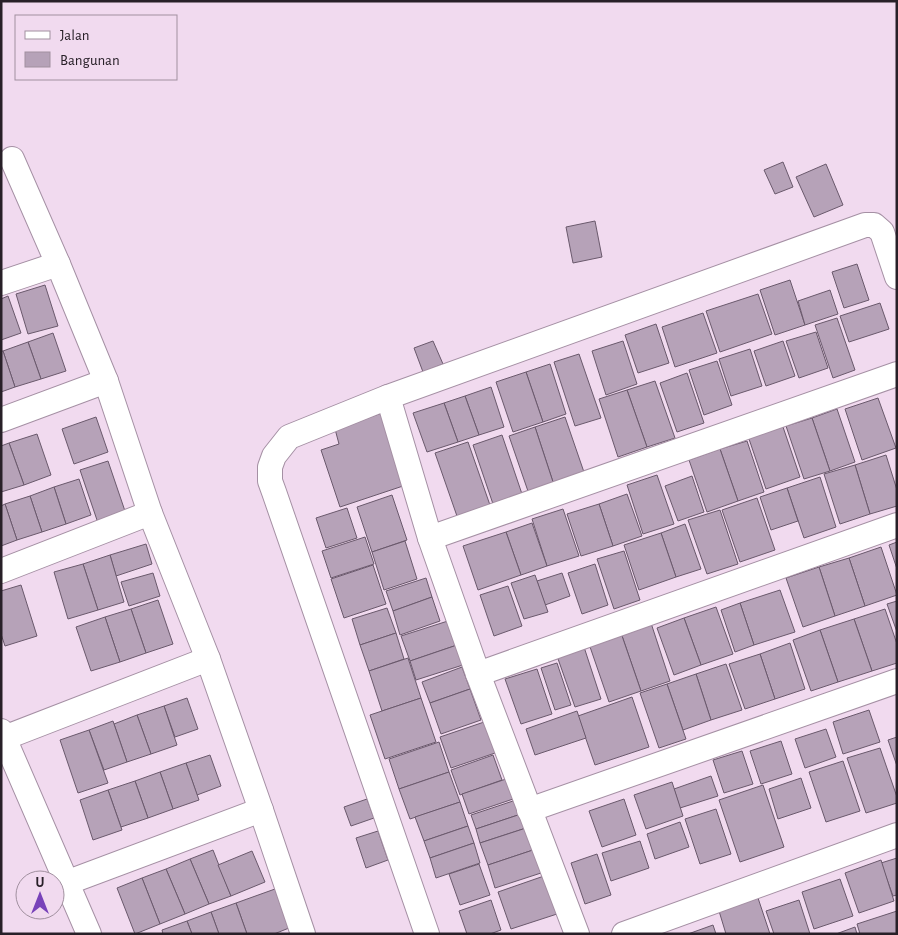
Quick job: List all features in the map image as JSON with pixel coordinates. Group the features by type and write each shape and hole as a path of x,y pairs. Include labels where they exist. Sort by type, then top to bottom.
{"street":[{"path":"12,159 106,381 150,513 208,659 262,810 303,934"},
{"path":"427,934 270,481 270,467 274,456 289,437 388,397 864,225 874,225 882,232 897,278"},
{"path":"1,283 58,264"},
{"path":"430,538 897,374"},
{"path":"1,420 106,381"},
{"path":"388,397 430,538 478,674 577,934"},
{"path":"1,571 150,513"},
{"path":"478,674 897,525"},
{"path":"89,934 3,734 208,659"},
{"path":"529,810 897,681"},
{"path":"66,883 262,810"},
{"path":"624,934 897,835"}],"building":[{"path":"783,162 793,187 775,194 764,170"},
{"path":"826,164 843,205 814,217 796,177"},
{"path":"595,221 602,257 573,263 566,227"},
{"path":"857,264 869,300 844,308 832,272"},
{"path":"790,280 805,325 775,335 760,290"},
{"path":"45,285 58,326 28,334 16,294"},
{"path":"830,290 838,314 805,325 798,301"},
{"path":"758,294 772,334 720,352 706,311"},
{"path":"8,296 21,333 1,340 1,299"},
{"path":"880,303 889,329 849,342 840,316"},
{"path":"703,313 717,353 675,367 662,327"},
{"path":"837,318 855,370 833,378 815,325"},
{"path":"656,324 669,363 638,373 625,335"},
{"path":"816,332 828,368 799,378 786,341"},
{"path":"53,333 66,371 41,379 28,342"},
{"path":"433,341 443,364 423,372 414,348"},
{"path":"623,341 637,384 606,395 592,351"},
{"path":"783,341 795,376 766,386 754,351"},
{"path":"28,342 41,379 15,387 3,351"},
{"path":"750,349 762,386 731,396 719,359"},
{"path":"1,351 3,351 15,387 1,392"},
{"path":"579,354 601,418 575,426 554,362"},
{"path":"717,361 732,405 704,415 689,370"},
{"path":"550,364 566,414 543,422 526,372"},
{"path":"526,372 543,422 513,432 496,382"},
{"path":"687,373 704,423 677,432 660,383"},
{"path":"655,381 675,438 647,447 627,390"},
{"path":"491,387 504,427 479,435 465,396"},
{"path":"627,390 647,447 618,457 599,399"},
{"path":"465,396 479,435 458,442 444,403"},
{"path":"878,398 896,448 862,460 845,409"},
{"path":"444,403 458,442 427,452 413,413"},
{"path":"837,409 855,462 830,471 812,418"},
{"path":"382,413 406,485 340,507 321,450 339,444 335,429"},
{"path":"96,417 108,452 74,464 62,429"},
{"path":"565,417 586,478 555,488 535,427"},
{"path":"812,418 830,471 804,479 786,426"},
{"path":"782,424 800,477 766,489 748,436"},
{"path":"535,427 555,488 530,497 509,436"},
{"path":"37,434 51,475 24,485 9,443"},
{"path":"502,435 522,494 493,504 473,445"},
{"path":"747,441 764,492 738,501 720,449"},
{"path":"468,442 491,508 458,519 435,453"},
{"path":"9,443 24,485 1,492 1,446"},
{"path":"720,449 738,501 707,512 689,460"},
{"path":"886,455 897,490 897,506 870,514 855,465"},
{"path":"108,461 126,514 98,523 80,470"},
{"path":"855,465 870,514 840,524 824,474"},
{"path":"657,475 674,524 643,534 627,485"},
{"path":"692,476 704,512 678,521 665,486"},
{"path":"820,477 836,527 804,538 787,488"},
{"path":"79,479 91,515 66,524 54,487"},
{"path":"54,487 66,524 42,532 30,496"},
{"path":"787,488 798,521 771,530 760,497"},
{"path":"627,494 642,536 613,546 599,504"},
{"path":"392,495 407,540 372,552 357,507"},
{"path":"30,496 42,532 17,540 5,504"},
{"path":"757,498 775,550 740,562 722,510"},
{"path":"5,504 17,540 1,546 1,506"},
{"path":"599,504 613,546 581,556 567,514"},
{"path":"347,508 357,538 326,548 316,518"},
{"path":"563,509 579,556 547,566 532,519"},
{"path":"720,510 738,564 707,574 688,520"},
{"path":"532,523 547,566 521,575 506,532"},
{"path":"685,524 701,569 676,577 661,533"},
{"path":"506,532 521,575 478,590 463,546"},
{"path":"661,533 676,577 639,590 624,545"},
{"path":"365,537 374,564 331,578 322,551"},
{"path":"405,541 417,579 384,590 372,552"},
{"path":"897,542 897,569 889,545"},
{"path":"146,544 152,564 116,576 110,555"},
{"path":"881,547 897,595 865,606 849,558"},
{"path":"624,551 640,600 614,609 597,559"},
{"path":"110,555 124,602 98,610 83,564"},
{"path":"849,558 865,606 835,616 819,567"},
{"path":"83,564 98,610 68,619 54,572"},
{"path":"595,564 608,605 582,614 568,573"},
{"path":"373,565 386,604 344,618 331,579"},
{"path":"819,567 835,616 803,627 786,578"},
{"path":"153,573 160,596 129,606 121,582"},
{"path":"562,573 570,596 545,605 537,581"},
{"path":"535,575 548,612 524,619 511,583"},
{"path":"426,578 432,597 393,611 386,591"},
{"path":"21,585 37,636 5,646 1,634 1,591"},
{"path":"508,586 522,626 494,636 480,595"},
{"path":"780,590 795,632 754,645 740,603"},
{"path":"432,597 440,621 400,635 393,611"},
{"path":"158,600 173,644 146,653 131,609"},
{"path":"897,601 897,632 887,604"},
{"path":"740,603 754,645 735,652 721,610"},
{"path":"716,607 733,654 701,665 684,618"},
{"path":"387,608 396,633 360,645 352,619"},
{"path":"131,609 146,653 120,662 105,617"},
{"path":"885,609 897,644 897,663 872,671 854,619"},
{"path":"105,617 120,662 91,671 76,627"},
{"path":"684,618 701,665 674,675 657,628"},
{"path":"854,619 872,671 838,682 820,630"},
{"path":"451,620 460,644 410,661 401,636"},
{"path":"650,620 670,681 641,691 620,630"},
{"path":"620,630 641,691 609,702 588,641"},
{"path":"820,630 838,682 811,691 793,640"},
{"path":"396,633 404,659 369,671 360,645"},
{"path":"790,643 805,689 775,699 760,654"},
{"path":"460,644 466,664 416,680 410,661"},
{"path":"584,647 601,699 575,707 557,656"},
{"path":"760,654 775,699 745,709 729,664"},
{"path":"408,658 421,698 382,711 369,671"},
{"path":"557,663 571,705 555,710 541,668"},
{"path":"726,664 742,710 711,720 696,674"},
{"path":"462,667 470,689 430,703 422,682"},
{"path":"537,669 552,714 521,724 505,679"},
{"path":"696,674 711,720 683,730 667,684"},
{"path":"667,684 686,739 659,748 640,693"},
{"path":"470,689 481,720 441,734 430,703"},
{"path":"632,697 649,747 595,765 578,716"},
{"path":"187,698 198,729 175,737 164,706"},
{"path":"421,698 436,742 385,759 370,715"},
{"path":"164,706 177,745 151,754 137,715"},
{"path":"869,710 880,742 843,754 833,722"},
{"path":"577,711 586,738 535,755 526,729"},
{"path":"137,715 151,754 127,762 114,724"},
{"path":"493,719 504,750 451,768 440,737"},
{"path":"113,721 127,762 104,770 89,730"},
{"path":"826,729 836,757 805,768 795,739"},
{"path":"89,730 108,783 78,793 60,740"},
{"path":"897,737 897,766 888,740"},
{"path":"781,741 792,774 761,784 750,751"},
{"path":"439,742 449,772 399,789 389,759"},
{"path":"880,748 897,797 897,803 866,813 847,758"},
{"path":"742,751 753,784 724,793 713,760"},
{"path":"210,755 221,786 197,795 186,763"},
{"path":"493,755 502,780 460,795 451,770"},
{"path":"843,761 860,811 826,822 809,772"},
{"path":"186,763 199,800 173,809 160,772"},
{"path":"160,772 173,809 148,818 135,781"},
{"path":"449,772 460,802 410,819 399,789"},
{"path":"711,776 718,796 680,808 674,789"},
{"path":"512,777 519,797 469,814 462,794"},
{"path":"801,778 811,808 778,819 769,789"},
{"path":"135,781 148,818 121,827 108,790"},
{"path":"672,782 683,816 646,829 634,795"},
{"path":"763,785 784,847 740,862 719,800"},
{"path":"108,790 122,830 93,840 80,800"},
{"path":"367,799 374,818 351,826 344,807"},
{"path":"624,799 636,835 602,847 589,811"},
{"path":"516,800 521,814 476,829 471,815"},
{"path":"460,802 468,826 424,841 415,817"},
{"path":"716,809 731,854 700,864 685,819"},
{"path":"521,814 526,828 480,843 476,829"},
{"path":"680,822 689,847 655,859 647,834"},
{"path":"468,826 474,843 430,858 424,841"},
{"path":"526,828 533,850 488,865 480,843"},
{"path":"378,831 388,860 366,868 356,838"},
{"path":"640,841 649,868 611,881 602,853"},
{"path":"474,843 480,863 436,878 430,858"},
{"path":"213,850 231,896 209,904 190,859"},
{"path":"533,850 541,873 495,888 488,865"},
{"path":"252,851 265,882 231,896 218,865"},
{"path":"597,854 611,895 585,904 571,863"},
{"path":"897,858 897,895 893,896 881,863"},
{"path":"190,859 209,904 185,914 166,869"},
{"path":"881,860 894,901 859,913 845,873"},
{"path":"479,864 490,895 460,905 449,874"},
{"path":"166,869 185,914 160,924 142,878"},
{"path":"544,876 557,914 511,929 498,892"},
{"path":"142,878 160,924 135,934 117,888"},
{"path":"840,879 853,916 814,929 802,892"},
{"path":"275,889 289,928 274,934 247,934 236,903"},
{"path":"758,898 770,934 726,934 719,911"},
{"path":"491,900 501,930 490,934 467,934 459,911"},
{"path":"799,900 810,934 774,934 766,911"},
{"path":"236,903 247,934 219,934 211,912"},
{"path":"897,911 897,934 860,934 857,924"},
{"path":"211,912 219,934 192,934 187,921"},
{"path":"187,921 192,934 163,934 162,930"},
{"path":"713,925 716,934 688,934"},
{"path":"855,927 857,934 836,934"}]}
